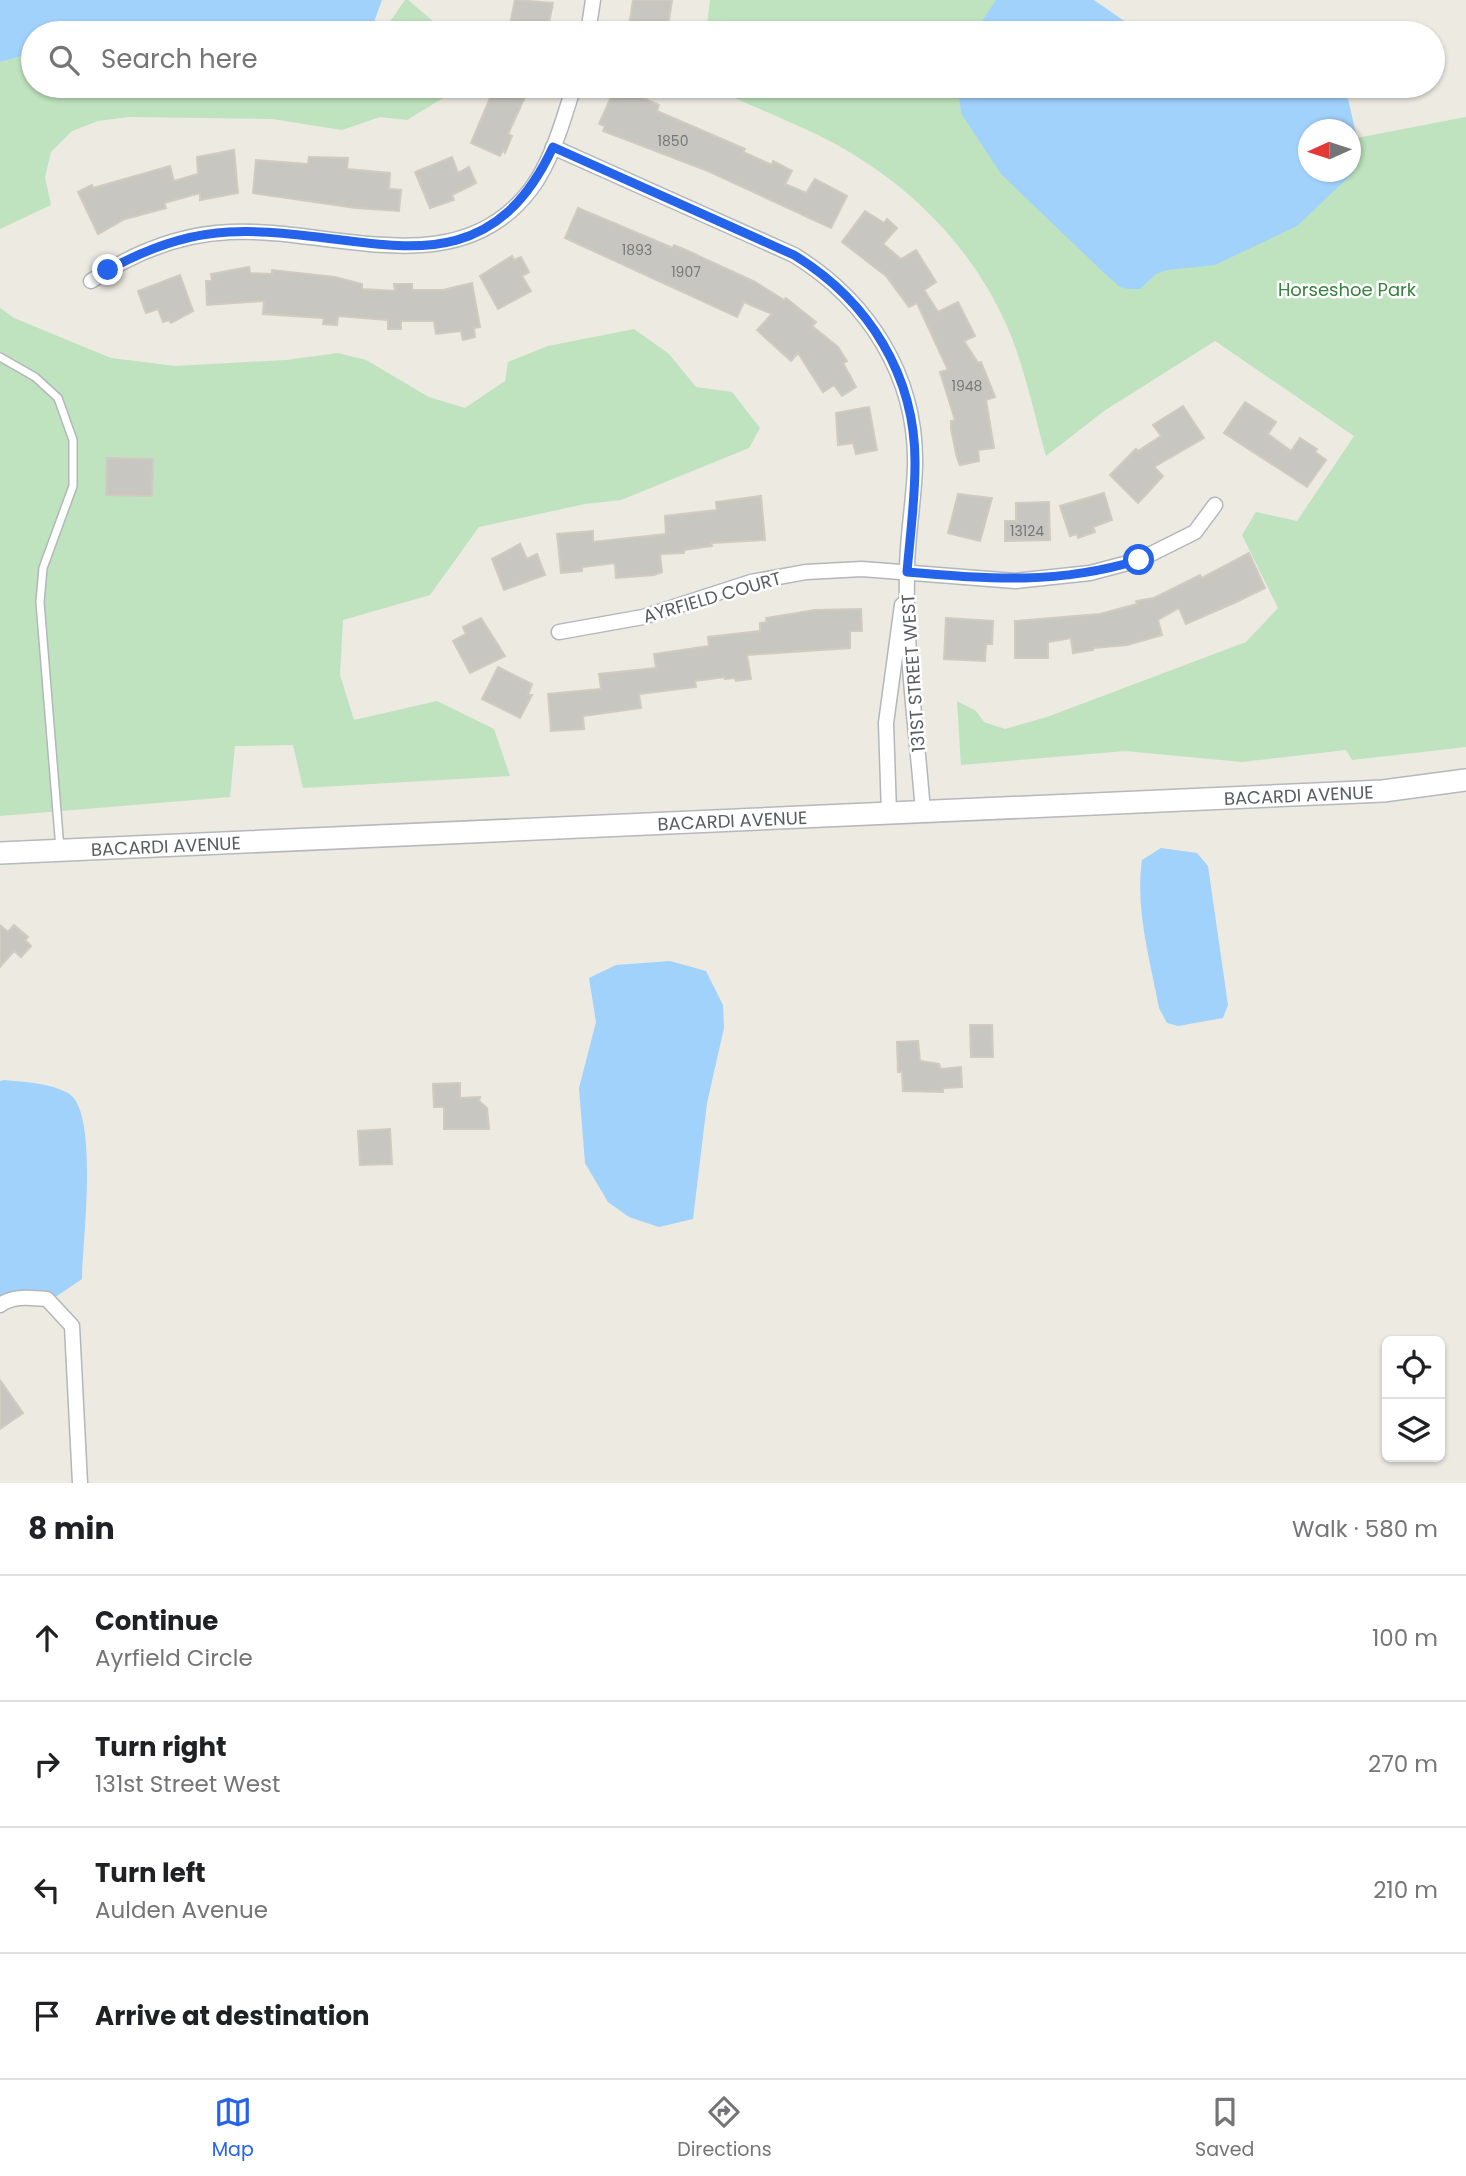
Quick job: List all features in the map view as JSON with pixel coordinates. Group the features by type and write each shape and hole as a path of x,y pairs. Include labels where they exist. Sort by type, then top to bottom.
{"street":[{"path":"590,21 593,0"},
{"path":"91,281 146,250 207,234 249,231 417,246 462,239 489,227 513,209 532,187 553,147 570,98"},
{"name":"131ST STREET WEST","path":"553,147 794,255 827,277 855,304 889,352 904,388 913,426 915,465 907,572 923,812"},
{"name":"AYRFIELD COURT","path":"559,632 643,617 724,590 778,576 834,570 1015,580 1090,573 1139,560 1195,532 1215,505"},
{"path":"889,813 886,723 907,572"},
{"name":"BACARDI AVENUE","path":"0,853 1383,791 1466,780"},
{"path":"0,1305 17,1298 47,1299 72,1326 80,1483"}],"lane":[{"path":"0,357 36,377 58,398 73,440 73,486 43,568 40,603 60,850"}],"green space":[{"path":"405,0 408,0 433,21 390,21"},
{"path":"710,0 1080,0 1081,21 707,21"},
{"path":"21,56 21,98 443,98 407,120 380,117 342,130 272,119 129,117 98,121 72,131 51,152 45,177 51,205 0,229 0,62"},
{"name":"Horseshoe Park","path":"736,98 1115,98 1298,168 1298,182 1361,182 1361,137 1466,117 1466,747 1352,760 1346,750 1242,762 1125,751 961,765 957,701 976,711 984,722 1005,729 1047,717 1246,642 1278,608 1242,535 1256,512 1297,521 1354,436 1215,341 1104,411 1046,456 1012,338 997,305 958,246 910,196 882,174 853,154 808,130"},
{"path":"0,308 14,318 111,358 175,366 286,360 338,353 366,360 429,397 465,408 505,381 508,362 548,346 634,329 669,354 696,387 732,392 760,428 749,448 621,500 585,504 479,527 430,595 343,620 340,675 354,720 437,701 494,729 510,776 303,788 293,745 235,746 230,797 0,816"}],"water":[{"path":"0,0 382,0 374,21 21,21 21,56 0,62"},
{"path":"996,0 1094,0 1124,21 982,21"},
{"path":"959,98 1348,98 1353,119 1298,119 1298,182 1343,182 1297,226 1215,265 1167,270 1156,274 1140,289 1120,287 1001,174 961,113"},
{"path":"1161,848 1197,853 1208,866 1228,1005 1223,1018 1178,1026 1167,1023 1159,1008 1144,934 1140,878 1142,860"},
{"path":"670,961 706,971 723,1005 724,1028 707,1103 693,1219 659,1227 629,1217 608,1202 585,1163 579,1088 596,1022 589,978 616,965"},
{"path":"0,1081 45,1085 68,1093 78,1105 84,1125 87,1180 82,1279 57,1296 0,1295"}],"building":[{"path":"515,0 553,3 549,21 511,21"},
{"path":"633,0 672,0 669,21 630,21"},
{"path":"490,98 524,98 508,134 512,136 505,153 503,150 500,156 471,143"},
{"path":"611,98 643,98 659,105 657,111 745,149 743,152 772,165 773,161 792,171 785,184 806,193 815,179 847,196 831,228 708,171 603,131 605,126 599,124"},
{"path":"234,150 238,193 200,200 200,193 164,203 166,208 125,219 98,234 78,192 92,185 93,188 170,166 174,181 198,174 197,157"},
{"path":"309,157 348,158 347,169 390,173 389,189 401,190 399,211 356,208 253,193 256,160 308,164"},
{"path":"452,157 458,173 469,167 476,183 452,195 454,200 430,208 415,172"},
{"path":"578,208 673,248 674,245 688,251 755,282 784,300 786,298 816,322 812,326 838,347 847,361 843,363 856,387 842,396 834,385 823,392 798,353 791,361 757,330 772,314 744,302 737,317 565,238"},
{"path":"865,211 884,223 887,219 897,228 883,244 901,259 916,250 936,282 924,290 938,312 958,302 975,336 964,341 978,363 981,362 995,397 986,400 994,448 978,450 979,461 960,465 957,458 951,429 951,421 955,420 940,372 948,370 917,303 909,307 886,276 842,242"},
{"path":"512,256 514,260 521,257 529,272 522,276 531,291 498,309 480,276"},
{"path":"249,267 250,273 272,274 272,270 335,277 362,284 362,289 395,291 394,284 412,284 412,290 443,290 472,283 480,327 474,328 475,337 463,340 461,331 436,334 434,321 401,321 401,329 388,329 388,320 338,316 337,325 323,324 324,318 263,314 264,301 207,305 206,281 212,281 211,274"},
{"path":"180,275 193,311 171,323 169,320 163,322 158,309 146,313 138,291"},
{"path":"1245,402 1276,422 1268,434 1291,451 1300,438 1317,449 1315,452 1326,460 1307,487 1224,433"},
{"path":"1183,406 1204,438 1154,467 1163,476 1138,503 1110,475 1136,449 1138,451 1161,436 1153,425"},
{"path":"869,407 877,450 856,454 853,443 838,445 836,413"},
{"path":"107,458 153,459 152,496 106,495"},
{"path":"1104,493 1112,520 1093,527 1095,532 1078,538 1077,534 1070,536 1060,506"},
{"path":"958,494 992,498 980,541 948,533"},
{"path":"761,496 765,540 711,543 712,546 684,550 684,553 660,554 662,572 654,575 616,578 615,563 561,573 557,534 593,531 593,542 666,534 665,516 717,510 716,502"},
{"path":"1049,502 1050,540 1005,541 1005,521 1016,521 1016,503"},
{"path":"520,544 527,559 537,554 545,575 504,590 492,559"},
{"path":"1249,553 1265,588 1234,603 1186,624 1179,608 1158,620 1162,635 1127,645 1073,653 1071,638 1048,642 1048,658 1015,658 1015,621 1100,614 1137,604 1136,601 1154,598 1200,575 1202,578"},
{"path":"861,609 862,631 850,631 850,648 747,655 751,679 736,681 735,678 725,677 695,681 696,687 639,694 641,708 583,716 584,729 551,731 548,694 601,689 599,674 656,668 654,654 709,646 708,637 760,631 760,623 767,622 766,618 815,610"},
{"path":"481,618 505,656 470,673 453,641 466,634 463,627"},
{"path":"946,618 993,621 992,644 986,644 985,661 944,659"},
{"path":"498,667 532,684 528,695 532,695 520,718 482,699"},
{"path":"0,925 8,932 14,925 28,937 25,940 31,946 21,957 14,951 0,967"},
{"path":"970,1025 992,1025 993,1057 971,1057"},
{"path":"918,1041 920,1061 939,1064 940,1069 961,1067 962,1087 943,1088 943,1092 903,1091 902,1072 898,1072 897,1042"},
{"path":"460,1083 460,1098 480,1097 479,1101 487,1108 489,1129 444,1129 444,1107 434,1107 433,1084"},
{"path":"390,1129 392,1164 360,1165 358,1131"},
{"path":"0,1380 23,1413 0,1429"}],"route":[{"path":"108,270 166,243 228,232 249,231 402,246 432,246 462,239 489,227 513,209 532,187 553,147 794,255 827,277 868,319 897,370 913,426 915,465 907,572 1040,580 1115,568 1139,560"}]}
